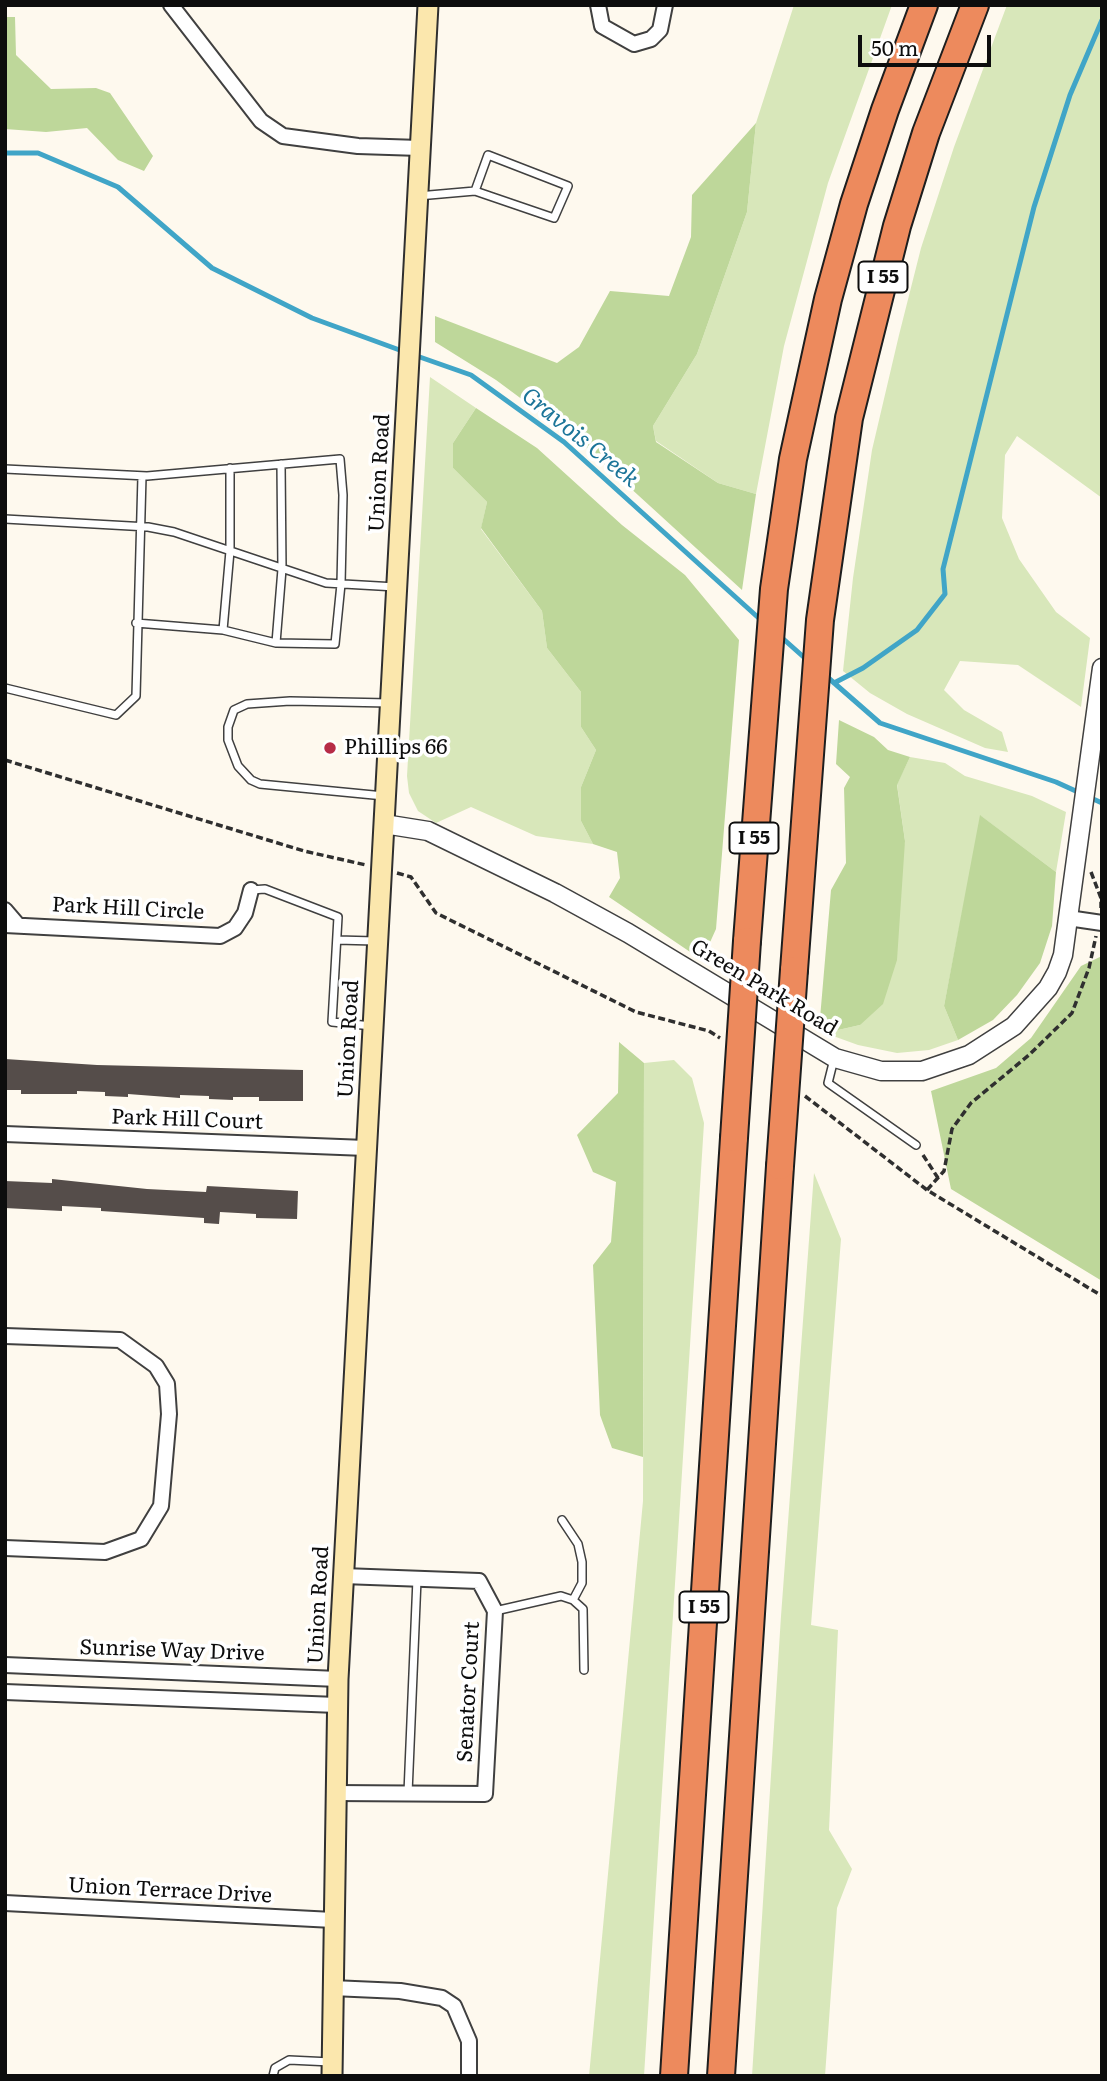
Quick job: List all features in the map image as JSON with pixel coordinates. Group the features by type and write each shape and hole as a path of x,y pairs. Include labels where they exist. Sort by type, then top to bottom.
{"highway":[{"name":"I 55","path":"674,2076 761,735 783,521 806,394 828,299 881,121 924,5"},
{"name":"I 55","path":"721,2076 807,776 827,559 849,418 871,322 926,133 975,5"}],"main road":[{"name":"Union Road","path":"332,2069 332,1920 338,1679 428,5"}],"street":[{"path":"171,5 261,121 283,136 358,146 420,148"},
{"path":"598,5 602,26 634,44 651,39 660,30 665,5"},
{"name":"Green Park Road","path":"384,824 428,831 555,892 835,1058 881,1071 922,1071 951,1063 990,1044 1014,1026 1048,988 1063,954 1099,714 1102,668"},
{"name":"Park Hill Circle","path":"5,910 11,924 220,936 235,928 245,913 251,890"},
{"path":"1068,918 1101,923"},
{"name":"Park Hill Court","path":"5,1134 366,1148"},
{"path":"5,1336 120,1340 156,1366 167,1384 169,1414 161,1506 141,1539 105,1552 5,1548"},
{"name":"Senator Court","path":"334,1793 485,1794 495,1611 479,1581 343,1576"},
{"name":"Sunrise Way Drive","path":"5,1665 338,1679"},
{"path":"5,1692 337,1705"},
{"name":"Union Terrace Drive","path":"5,1903 332,1920"},
{"path":"332,1989 400,1991 442,1998 454,2006 469,2041 469,2076"}],"lane":[{"path":"418,196 475,191 554,218 568,186 488,155 475,191"},
{"path":"5,469 142,476 340,459 344,495 341,584 335,644 276,643 223,630 136,623"},
{"path":"276,643 282,569 281,464"},
{"path":"223,630 230,551 230,468"},
{"path":"5,688 116,715 136,696 142,476"},
{"path":"5,519 140,527 174,532 326,583 396,587"},
{"path":"385,796 260,784 251,780 238,766 228,740 228,727 234,710 247,704 289,701 390,703"},
{"path":"251,890 265,889 338,917 332,1022 372,1026"},
{"path":"337,940 377,941"},
{"path":"835,1058 828,1083 916,1144"},
{"path":"562,1520 578,1544 582,1562 582,1583 573,1600"},
{"path":"408,1793 417,1578"},
{"path":"495,1611 561,1596 573,1600 583,1609 584,1670"},
{"path":"273,2076 275,2068 289,2060 332,2069"}],"path":[{"path":"5,760 304,850 359,863"},
{"path":"928,1190 944,1171 952,1129 971,1103 1029,1055 1072,1013 1089,968 1101,923 1101,898 1091,872 1093,859"},
{"path":"403,875 411,877 436,913 636,1012 709,1031"},
{"path":"825,1110 928,1190 1102,1296"},
{"path":"916,1144 938,1178"}],"green space":[{"path":"794,5 892,5 828,183 784,346 756,494 718,483 656,441 653,426 697,354 747,212 756,123"},
{"path":"1007,5 1102,5 1102,498 1017,436 1005,455 1002,518 1019,559 1056,612 1090,638 1081,707 1018,665 960,661 944,690 964,710 1002,732 1008,752 985,748 907,714 870,693 843,671 853,578 872,450 899,335 921,248 954,147"},
{"path":"5,17 15,17 16,55 51,89 96,88 110,93 153,156 144,171 118,160 87,128 46,132 5,129"},
{"path":"756,123 747,212 697,354 653,426 656,442 718,483 756,494 742,590 581,443 496,380 435,342 435,316 557,363 579,347 610,291 669,296 691,237 692,195"},
{"path":"430,377 476,408 453,443 453,468 487,502 481,529 542,611 547,648 581,692 581,727 596,750 581,787 581,821 593,844 536,836 471,807 436,823 418,811 409,793 407,776"},
{"path":"476,408 537,448 622,525 685,575 739,640 716,929 702,960 609,897 620,878 617,852 593,844 581,821 581,787 596,750 581,727 581,692 547,648 542,611 481,528 487,502 453,468 453,443"},
{"path":"839,720 874,737 888,750 910,757 897,785 905,841 897,960 883,1004 860,1025 825,1033 819,1030 831,890 846,863 844,788 850,777 836,764"},
{"path":"910,757 945,763 965,776 1032,796 1066,812 1056,872 981,816 944,1006 958,1040 929,1050 897,1053 858,1045 825,1033 860,1025 905,841 897,784"},
{"path":"980,815 1056,872 1052,926 1040,963 1017,995 993,1020 958,1040 944,1006"},
{"path":"1102,956 1102,1281 951,1189 931,1091 996,1068 1031,1038 1081,966"},
{"path":"619,1042 644,1063 643,1457 612,1448 600,1415 593,1265 611,1242 616,1182 593,1172 577,1135 618,1093"},
{"path":"674,1060 692,1078 704,1123 644,2076 589,2076 643,1501 644,1063"},
{"path":"814,1173 841,1239 811,1625 838,1630 829,1830 852,1869 837,1908 825,2076 752,2076 781,1616"}],"building":[{"path":"5,1059 97,1065 303,1070 303,1101 259,1101 259,1097 209,1099 209,1096 180,1095 180,1098 128,1094 128,1097 105,1096 105,1092 77,1091 77,1094 21,1094 21,1090 5,1090"},
{"path":"52,1179 206,1192 207,1186 298,1191 297,1219 256,1218 256,1214 220,1212 219,1224 204,1223 204,1218 101,1211 101,1208 62,1206 62,1211 5,1208 5,1181 52,1183"}],"waterway":[{"path":"834,683 863,668 917,630 945,594 943,569 1034,207 1070,95 1102,20"},
{"name":"Gravois Creek","path":"5,153 38,153 118,187 212,268 312,318 405,352"},
{"name":"Gravois Creek","path":"414,355 471,375 564,442 762,621"},
{"name":"Gravois Creek","path":"780,636 807,660"},
{"name":"Gravois Creek","path":"825,675 880,723 1056,782 1102,803"}],"place":[{"name":"Phillips 66","path":"330,748"}]}
